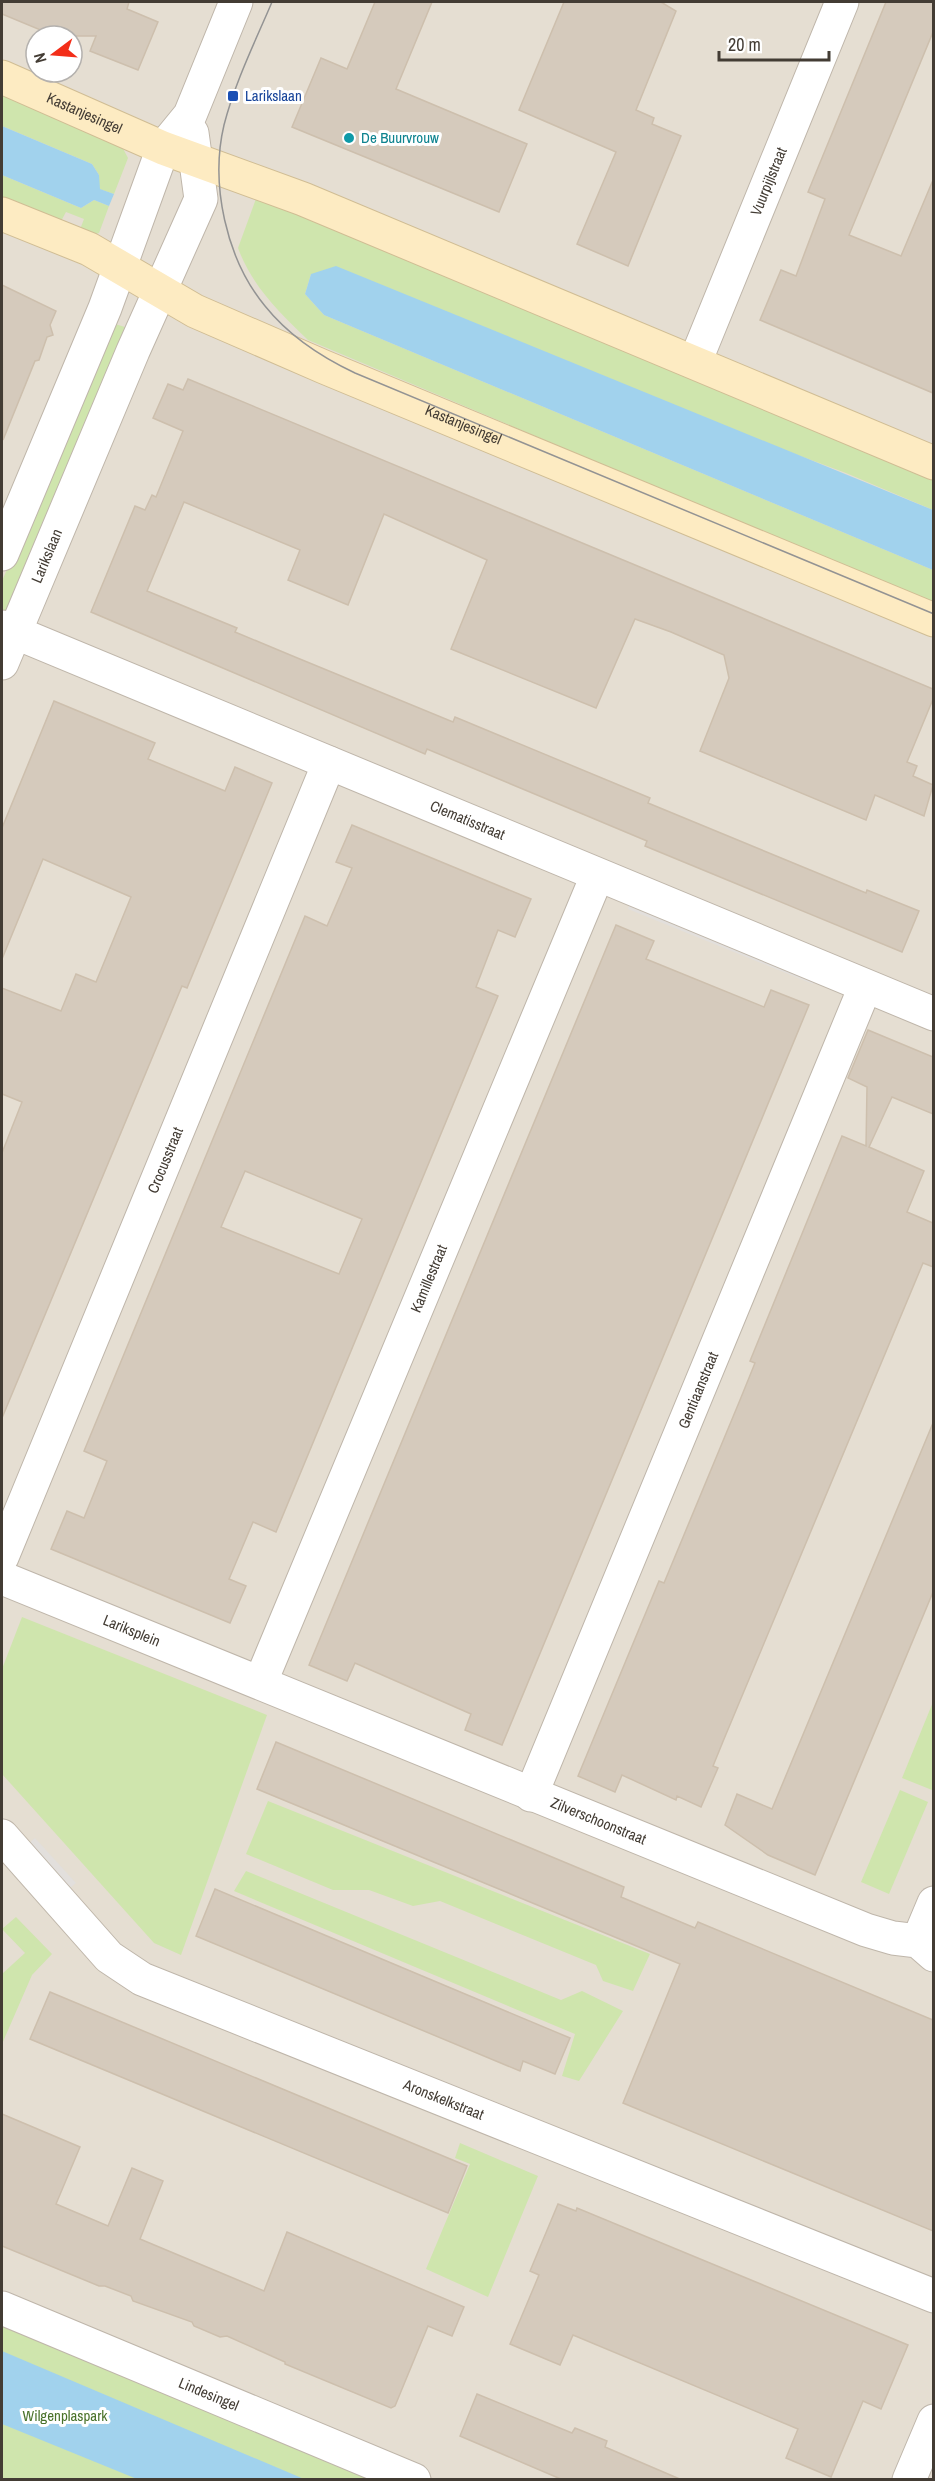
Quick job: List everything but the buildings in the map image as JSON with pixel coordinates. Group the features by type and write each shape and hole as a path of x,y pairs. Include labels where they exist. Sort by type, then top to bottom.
{"street":[{"name":"Larikslaan","path":"2,554 105,308 163,148 190,115 236,2"},
{"name":"Vuurpijlstraat","path":"695,362 842,2"},
{"name":"Kastanjesingel","path":"2,77 163,148 303,199 933,463"},
{"name":"Larikslaan","path":"2,663 8,629 201,199 190,115"},
{"name":"Kastanjesingel","path":"2,214 89,249 195,311 324,367 933,620"},
{"name":"Clematisstraat","path":"8,629 933,1014"},
{"name":"Crocusstraat","path":"2,1557 329,763"},
{"name":"Kamillestraat","path":"261,1682 597,876"},
{"name":"Gentiaanstraat","path":"531,1795 865,987"},
{"name":"Lariksplein","path":"2,1578 261,1682"},
{"name":"Zilverschoonstraat","path":"261,1682 531,1795 866,1930 926,1948"},
{"name":"Aronskelkstraat","path":"2,1836 109,1957 142,1979 933,2296"},
{"path":"926,1948 933,1903"},
{"name":"Lindesingel","path":"2,2308 414,2480"},
{"path":"909,2480 933,2421"}],"shaded area":[{"path":"2,2 933,2 933,2479 2,2479"},
{"path":"631,900 817,976 813,984 628,909"},
{"path":"35,1838 76,1883 70,1888 29,1843"}],"green space":[{"path":"2,92 119,141 128,158 114,194 99,189 99,175 92,164 2,126"},
{"path":"2,175 81,208 94,200 109,206 99,233 89,236 79,232 84,219 66,212 60,223 2,199"},
{"path":"257,196 933,475 933,510 846,473 311,274 305,294 324,315 933,570 933,604 308,340 277,309 259,286 238,248"},
{"path":"112,323 128,328 12,609 5,611 2,609 2,581"},
{"path":"22,1617 267,1715 181,1955 154,1943 2,1774 2,1669"},
{"path":"933,1702 934,1786 932,1790 902,1778"},
{"path":"900,1790 928,1802 889,1894 861,1882"},
{"path":"268,1801 650,1954 633,1991 603,1981 596,1965 440,1901 413,1906 369,1890 333,1890 246,1854"},
{"path":"246,1871 561,2000 582,1991 623,2011 579,2081 562,2076 575,2034 234,1891"},
{"path":"16,1917 52,1954 32,1975 2,2044 2,1974 25,1953 2,1929"},
{"path":"460,2143 538,2176 488,2297 426,2269 470,2164 455,2158"},
{"name":"Wilgenplaspark","path":"2,2321 384,2479 2,2479"}],"water":[{"path":"2,126 92,164 99,175 100,189 114,194 109,206 94,200 81,208 2,175"},
{"path":"336,266 933,510 933,570 324,315 305,294 311,274"},
{"path":"2,2351 304,2479 137,2479 2,2424"}],"tram line":[{"path":"272,2 246,62 224,125 219,172 225,220 240,266 251,287 284,327 318,353 355,373 934,614"}],"place":[{"name":"Larikslaan","path":"233,96"},
{"name":"De Buurvrouw","path":"349,138"}]}
